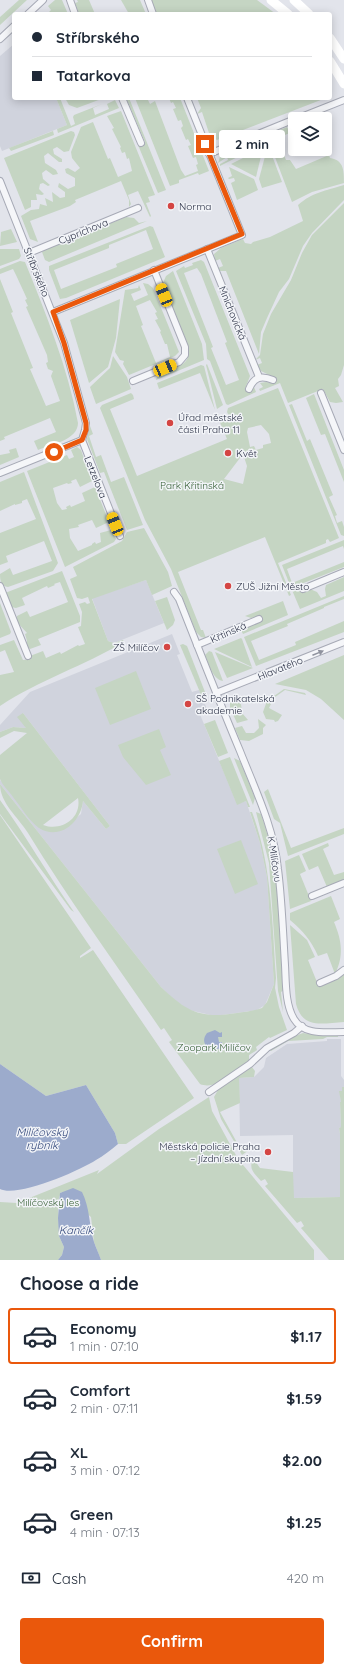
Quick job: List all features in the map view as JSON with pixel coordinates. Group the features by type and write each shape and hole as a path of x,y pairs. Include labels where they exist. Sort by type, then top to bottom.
{"main road":[{"path":"271,0 286,12"},
{"path":"294,0 307,12"},
{"path":"332,41 344,59"},
{"path":"332,64 344,84"}],"street":[{"path":"30,12 44,0"},
{"path":"70,0 74,12"},
{"path":"148,0 152,12"},
{"path":"0,39 12,28"},
{"path":"123,100 141,143"},
{"path":"53,312 242,234 188,100"},
{"path":"314,112 344,100"},
{"path":"209,154 288,122"},
{"name":"Stříbrského","path":"0,181 64,343 86,423 86,430 82,440"},
{"name":"Cyprichova","path":"29,253 138,208"},
{"name":"Mnichovická","path":"207,249 259,377"},
{"path":"133,381 179,362 184,355 185,347 154,270"},
{"path":"249,389 253,380 259,377 273,380"},
{"path":"321,393 344,450"},
{"path":"0,473 82,440"},
{"name":"Letzelova","path":"82,440 120,536"},
{"path":"303,589 344,572"},
{"path":"0,586 28,656"},
{"name":"K Milíčovu","path":"174,592 179,599 262,806 272,837 278,869 288,1002 293,1018 302,1026"},
{"name":"Křtinská","path":"197,646 259,619"},
{"name":"Hlavatého","path":"216,693 344,642"},
{"path":"312,896 344,883"},
{"path":"320,983 336,976 344,970"},
{"path":"209,1092 250,1064 267,1048 294,1033 302,1026 319,1032 344,1032"}],"shaded area":[{"path":"12,46 12,100 57,100 67,125 2,151 0,146 0,56"},
{"path":"146,580 164,623 114,643 108,641 92,598"},
{"path":"172,634 180,654 177,655 192,692 199,690 206,701 204,702 207,709 199,712 237,804 246,801 260,843 267,877 274,984 265,1005 257,1010 215,1016 189,1010 174,1000 161,987 0,784 0,780 38,826 60,831 81,814 83,801 106,829 110,826 23,713 26,728 13,727 0,732 0,725 30,692"},
{"path":"327,1039 341,1039 341,1076 344,1080 344,1087 342,1087 342,1091 340,1091 340,1197 293,1198 293,1135 240,1136 239,1078 254,1077 264,1067 266,1058 287,1044 327,1041"}],"green space":[{"path":"19,0 27,0 14,12 12,12 12,14 0,25 0,17"},
{"path":"55,0 62,0 67,12 49,12 51,10 48,6"},
{"path":"77,0 89,0 94,12 78,12 75,3 78,2"},
{"path":"121,0 140,0 145,12 128,12"},
{"path":"151,0 257,0 273,12 156,12"},
{"path":"57,100 61,100 71,126 75,124 73,117 74,115 102,104 93,108 95,115 109,109 107,104 115,100 119,108 58,133 57,129 67,125"},
{"path":"66,100 99,100 77,108 69,105"},
{"path":"127,100 130,100 166,190 158,193 138,145 145,142"},
{"path":"136,100 148,100 150,104 155,101 181,170 185,176 198,171 196,165 198,164 196,157 193,158 188,146 191,145 188,139 186,140 181,128 183,126 181,120 178,121 173,109 176,108 173,102 171,103 170,100 181,100 209,171 199,175 198,173 179,180 179,183 170,186"},
{"path":"198,100 321,100 217,140 210,136 202,112 197,114 201,108"},
{"path":"121,111 155,195 148,197 150,202 146,203 151,216 150,217 138,191 128,195 131,204 129,207 129,200 121,181 75,200 76,202 70,206 30,221 38,242 30,239 21,216 31,210 39,209 40,204 47,206 45,198 53,202 52,192 60,198 65,197 65,192 58,187 59,183 68,189 75,186 75,178 66,173 65,169 68,168 75,172 80,168 72,158 71,152 81,127 93,122 108,159 110,158 118,177 132,171 129,158 127,159 125,152 122,153 121,147 112,129 114,128 107,116"},
{"path":"287,127 288,129 288,134 267,142 220,166 220,164 228,160 227,157 218,163 220,157 226,152"},
{"path":"53,131 54,135 11,151 9,148"},
{"path":"71,131 74,132 75,135 69,151 64,152 57,147 53,149 54,154 62,159 62,162 59,162 48,153 44,156 45,163 56,170 58,174 53,175 46,170 42,173 43,179 50,185 48,186 43,183 40,184 39,189 44,194 36,194 37,200 31,200 31,207 25,210 4,158"},
{"path":"278,141 286,160 290,160 296,169 329,156 330,158 335,159 341,164 344,183 312,192 292,202 270,144"},
{"path":"268,145 282,182 262,188 259,179"},
{"path":"263,148 256,177 231,164"},
{"path":"229,167 254,179 258,190 237,200 231,183 235,181 234,178 228,178 232,176"},
{"path":"344,185 344,200 312,233 303,246 289,279 279,292 261,332 259,354 226,271 219,271 218,268 223,266 220,259 215,261 214,254 221,248 243,239 245,243 251,244 270,237 303,221 298,205 309,197"},
{"path":"344,203 344,365 338,379 339,386 335,388 343,402 330,402 323,389 288,403 280,383 260,391 259,389 263,387 260,383 273,383 275,378 261,371 257,365 262,363 260,358 255,360 260,355 263,334 271,314 291,280 302,253 312,235"},
{"path":"126,217 134,218 139,223 147,221 49,262 45,260 42,252 45,250"},
{"path":"150,226 153,227 165,257 66,298 60,299 49,270 49,266","holes":["146,230 153,249 116,264 117,267 61,289 54,270 109,248 109,245"]},
{"path":"11,229 17,242 0,246 1,232"},
{"path":"0,249 19,249 21,256 19,259 0,266"},
{"path":"201,260 204,262 250,376 245,389 251,392 254,387 256,392 228,405 226,404 210,361 207,359 206,344 176,271 184,266 185,268 193,265 192,263","holes":["197,268 201,274 227,342 225,343 239,380 226,385 184,273"]},
{"path":"20,261 25,262 56,341 74,402 78,423 77,429 69,438 38,450 34,441 56,432 50,418 4,437 5,439 0,441 0,279 13,312 11,313 33,368 30,369 46,406 60,401 51,376 53,371 48,369 46,363 48,362 47,355 26,307 28,306 25,300 27,299 13,269 0,274 0,269"},
{"path":"173,271 202,344 204,360 156,380 164,371 182,364 189,354 188,345 165,290 167,289 165,283 163,283 166,276"},
{"path":"143,283 148,284 153,288 179,352 175,356 129,375 123,364 124,361 120,360 115,352 125,290 138,288 139,285 141,290 131,294 134,301 148,295","holes":["150,300 157,312 155,313 158,319 155,320 161,331 160,332 165,344 167,344 170,357 156,363 141,326 143,325 136,306"]},
{"path":"120,299 116,338 108,367 89,383 70,320"},
{"path":"113,356 127,377 131,389 96,404 90,387 110,368"},
{"path":"207,364 223,405 217,409 206,365"},
{"path":"201,365 204,366 215,410 200,373 159,389 157,383"},
{"name":"Park Křitinská","path":"278,388 339,538 330,542 328,539 326,540 326,543 278,563 291,595 289,596 265,537 178,572 201,630 203,630 206,638 201,637 196,632 171,569 145,520 100,408 102,405 131,393 133,395 134,399 110,409 137,476 227,439 216,413 227,420 230,418 227,412 228,408","holes":["261,425 269,434 271,443 263,445 263,448 256,450 254,446 250,447 247,432 248,428","243,454 247,466 243,484 224,479"]},
{"path":"314,394 344,470 344,482 325,434 321,435 306,398"},
{"path":"292,404 307,441 310,439 333,495 329,497 337,515 335,516 337,523 342,521 344,536 341,535 289,405"},
{"path":"90,426 93,434 89,436 96,457 101,455 111,482 124,477 143,525 127,530 104,472 100,473 87,439"},
{"path":"77,447 81,450 92,481 80,487 76,479 71,481 72,483 67,483 53,488 57,503 62,510 67,509 66,507 70,505 71,507 85,501 82,493 95,487 109,522 96,528 92,520 78,525 79,527 69,529 70,538 78,551 92,545 95,542 96,544 101,542 100,533 111,530 116,539 114,542 65,567 27,471 67,455 69,459 74,457 71,450"},
{"path":"16,448 19,457 0,465 0,455 10,453 9,450"},
{"path":"24,472 58,563 53,571 8,587 1,583 0,574 10,568 13,575 52,561 44,541 6,556 8,562 0,565 0,533 36,519 27,499 22,501 22,503 15,504 0,511 0,482"},
{"path":"144,528 168,572 172,586 152,595 146,580 92,599 108,641 114,643 123,640 124,642 109,651 30,688 0,706 0,675 14,672 5,650 0,652 0,645 14,640 23,660 31,659 30,656 43,651 46,658 60,652 61,654 78,645 85,644 78,627 81,626 82,612 79,604 85,602 87,604 90,603 88,597 82,599 77,598 70,579 77,576 73,567 122,541 127,532"},
{"path":"344,540 344,549 343,546 287,569 292,583 344,562 344,567 291,588 282,565"},
{"path":"62,571 80,616 80,622 38,639 41,645 30,649 26,646 27,641 25,634 27,633 16,621 17,616 27,611 30,617 68,602 60,582 48,588 47,586 22,598 25,605 16,608 11,607 5,593"},
{"path":"344,577 344,591 300,609 292,590 301,586 303,591 310,589 317,592 321,598 326,596 326,585"},
{"path":"344,596 344,599 287,624 288,626 251,641 259,660 296,645 295,642 344,621 344,632 256,666 244,637"},
{"path":"167,597 175,620 173,625 167,630 155,601"},
{"path":"283,601 288,615 243,634 241,630 261,620 259,616 251,618 245,616"},
{"path":"0,603 11,632 10,634 0,638"},
{"path":"241,638 242,639 252,667 214,649"},
{"path":"183,644 187,646 205,692 205,695 202,697 180,645"},
{"path":"209,651 212,652 223,681 219,680 211,670 205,655"},
{"path":"215,652 253,668 227,678"},
{"path":"344,655 344,720 321,699 306,690 275,684"},
{"path":"136,671 151,709 110,725 95,688"},
{"path":"284,689 305,693 306,695 285,690 268,702 271,704 269,708 282,715 278,721 275,722 274,720 266,719 263,712 267,701"},
{"path":"233,699 241,704 242,713 248,720 237,723 230,708 230,701"},
{"path":"23,713 110,826 106,829 83,801 78,816 74,822 62,831 54,832 39,828 28,818 12,795 2,784 0,779 0,755 27,733 14,731 0,738 0,732 13,727 26,728 17,717","holes":["78,798 77,812 69,822 57,827 43,825"]},
{"path":"258,719 266,725 263,728 263,734 249,741 240,740 235,728 242,726 246,733 254,733 259,728"},
{"path":"215,720 228,753 218,757 204,724"},
{"path":"159,729 166,747 160,750 171,775 146,785 123,757 118,745"},
{"path":"230,757 250,807 248,807 246,801 237,805 219,761"},
{"path":"234,758 240,761 255,798 253,805"},
{"name":"Zoopark Milíčov","path":"0,784 161,987 170,996 187,1008 204,1014 224,1015 262,1008 267,1002 274,984 267,877 260,843 250,812 252,812 264,852 270,894 276,978 275,988 279,1007 287,1030 270,1038 269,1037 256,1047 257,1050 249,1055 249,1062 226,1079 213,1085 200,1084 169,1042 172,1040 164,1028 161,1030 76,907 24,827 6,804"},
{"path":"268,789 291,848 344,828 344,834 288,856 280,823 274,819 264,792"},
{"path":"0,800 19,827 74,912 0,814"},
{"path":"256,812 261,814 268,835 276,879 284,990 281,992 283,1012 278,991 269,863"},
{"path":"0,815 91,948 80,956 80,958 93,950 194,1098 126,1144 118,1144 115,1133 86,1085 46,1096 0,1064"},
{"path":"241,840 258,884 235,894 217,849"},
{"path":"328,843 329,846 323,849 334,875 344,872 344,880 327,887 318,866 309,870 302,854"},
{"path":"299,855 306,871 300,874 311,901 290,909 285,861"},
{"path":"331,896 340,919 334,922 341,948 340,961 335,974 327,953 318,956 306,936 290,920 290,913"},
{"path":"290,925 307,940 315,957 308,960 319,987 338,979 344,974 344,1022 321,1024 315,1023 304,1018 299,1012 296,1004"},
{"path":"303,1033 321,1036 338,1035 338,1037 288,1041 271,1051 269,1049 284,1040"},
{"path":"251,1066 255,1071 254,1077 239,1078 240,1103 220,1112 240,1148 246,1145 249,1150 242,1155 221,1119 214,1097 218,1090"},
{"path":"342,1087 344,1087 344,1260 329,1260 301,1228 304,1226 301,1221 297,1223 265,1186 268,1184 265,1179 261,1181 255,1174 251,1168 251,1165 252,1162 255,1161 260,1168 293,1172 294,1198 340,1197 339,1128 341,1127 341,1102 339,1091 342,1091"},
{"name":"Milíčovský les","path":"209,1097 212,1111 238,1159 314,1250 314,1260 101,1260 94,1242 91,1217 61,1192 58,1201 59,1236 64,1247 62,1255 58,1260 0,1260 0,1202 17,1203 99,1170 97,1174 159,1129"}],"water":[{"path":"215,1030 220,1033 222,1032 222,1037 218,1037 219,1042 222,1042 222,1049 208,1048 204,1042 207,1033"},
{"name":"Milíčovský rybník","path":"0,1064 46,1096 86,1085 115,1133 118,1144 88,1165 48,1182 20,1190 8,1191 0,1189"},
{"name":"Kančík","path":"73,1188 82,1192 85,1198 94,1242 101,1260 58,1260 62,1255 64,1247 59,1236 58,1218 60,1193"}],"place":[{"name":"Norma","path":"171,206"},
{"name":"Úřad městské části Praha 11","path":"170,423"},
{"name":"Květ","path":"228,453"},
{"name":"ZUŠ Jižní Město","path":"228,586"},
{"name":"ZŠ Milíčov","path":"167,647"},
{"name":"SŠ Podnikatelská akademie","path":"188,704"},
{"name":"Městská policie Praha – jízdní skupina","path":"268,1152"}],"route":[{"path":"54,452 82,440 86,430 86,423 64,343 53,312 242,234 205,144"}]}
